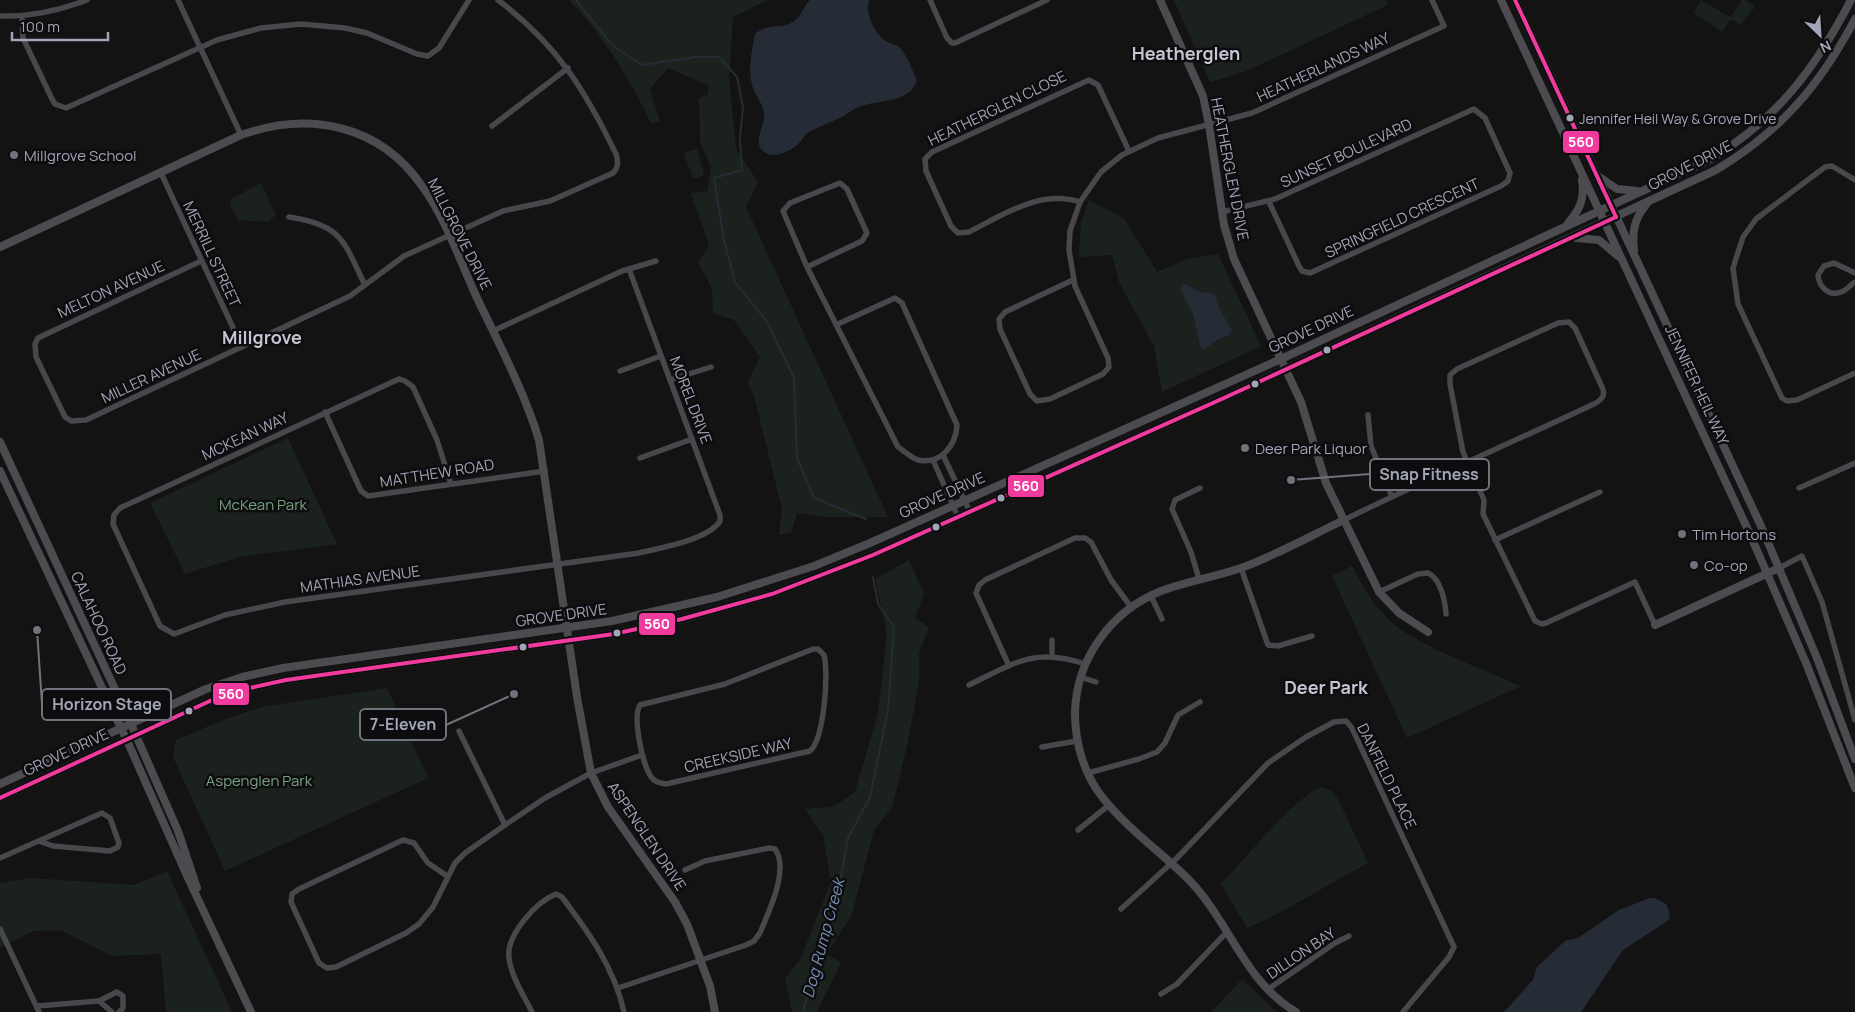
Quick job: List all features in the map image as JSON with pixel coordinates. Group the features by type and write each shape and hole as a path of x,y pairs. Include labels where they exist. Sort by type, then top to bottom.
{"main road":[{"name":"HEATHERGLEN DRIVE","path":"1160,0 1195,77 1210,125 1222,212 1234,259 1301,402 1326,483 1379,592 1399,613 1428,632"},
{"name":"JENNIFER HEIL WAY","path":"1501,0 1768,574 1806,662 1855,788"},
{"name":"JENNIFER HEIL WAY","path":"1515,0 1780,568 1829,688 1855,759"},
{"name":"GROVE DRIVE","path":"0,784 206,689 262,672 567,628 654,612 769,581 842,555 1281,359 1611,206 1729,148 1767,119 1801,83 1851,3"},
{"name":"GROVE DRIVE","path":"0,798 210,701 265,684 648,627 772,594 865,558 1286,369 1572,238 1722,166 1776,127 1810,90 1828,67 1855,19"},
{"name":"MILLGROVE DRIVE","path":"0,247 241,135 280,124 310,122 346,129 366,137 390,152 412,171 428,194 528,408 539,440 545,471 567,628"},
{"path":"1565,227 1582,205 1584,191 1580,170"},
{"path":"1596,174 1617,189 1626,192 1642,191"},
{"path":"1635,257 1633,237 1635,223 1649,201"},
{"path":"1572,238 1599,240 1624,263"},
{"name":"CALAHOO ROAD","path":"0,442 178,831 213,930"},
{"name":"CALAHOO ROAD","path":"0,472 126,739 251,1012"},
{"path":"1296,1012 1267,990 1251,971 1204,897 1172,863 1108,805 1088,773 1077,741 1076,701 1080,677 1085,664 1103,634 1130,608 1151,596 1241,568 1344,520"},
{"path":"1655,625 1780,568"},
{"name":"ASPENGLEN DRIVE","path":"567,628 591,773 608,807 676,902 701,959 715,1012"}],"street":[{"path":"0,16 22,16 53,11 87,0"},
{"path":"178,0 241,135"},
{"path":"22,16 23,38 52,99 61,107 71,107 200,47 245,31 302,24 345,28 366,33 417,54 428,56 439,48 469,0"},
{"path":"492,126 568,68 535,31 498,0"},
{"path":"930,0 947,38 952,43 955,43 1047,0"},
{"name":"HEATHERLANDS WAY","path":"1074,280 1005,312 1000,319 1000,329 1030,394 1037,401 1050,399 1103,374 1109,367 1108,358 1074,280 1069,240 1080,202 1101,172 1129,151 1165,135 1210,125 1260,110 1444,26 1432,0"},
{"name":"MILLER AVENUE","path":"71,421 86,420 350,296 396,261 448,236 503,211 558,198 608,176 617,170 616,154 592,105 568,68"},
{"name":"HEATHERGLEN CLOSE","path":"1080,202 1059,198 1037,200 969,232 958,233 952,226 926,171 925,160 932,152 1089,80 1098,85 1129,151"},
{"name":"SPRINGFIELD CRESCENT","path":"1269,202 1300,269 1306,273 1315,273 1508,181 1509,170 1485,118 1478,110"},
{"name":"SUNSET BOULEVARD","path":"1222,212 1269,202 1466,111 1478,110"},
{"path":"1855,180 1832,166 1825,167 1761,215 1750,226 1739,247 1733,279 1738,304 1782,398 1787,401 1797,400 1855,373"},
{"name":"MERRILL STREET","path":"161,173 242,347"},
{"path":"807,268 862,242 867,233 847,188 840,183 790,203 782,211 807,268 838,324 898,447 918,460 932,460 943,455 956,438 957,425 902,303 895,298 838,324"},
{"path":"289,217 312,221 335,232 345,245 365,285"},
{"name":"MELTON AVENUE","path":"71,421 61,411 45,378 36,357 35,344 45,334 202,261"},
{"path":"493,331 629,269 656,261"},
{"path":"1855,273 1840,263 1830,263 1821,269 1818,275 1821,286 1829,292 1840,292 1855,282"},
{"name":"MOREL DRIVE","path":"558,564 664,548 714,529 720,521 720,515 629,269"},
{"path":"1344,520 1392,497 1467,463 1594,404 1603,397 1602,386 1575,328 1565,321 1458,369 1450,375 1450,384 1467,463 1484,500 1483,514 1532,616 1538,623 1546,622 1635,582 1655,625"},
{"path":"620,371 661,356"},
{"path":"670,380 711,367"},
{"name":"MCKEAN WAY","path":"168,632 159,623 115,528 113,520 116,512 325,412 399,379 405,380 412,387 437,440 451,484"},
{"name":"MATTHEW ROAD","path":"325,412 364,494 372,496 545,471"},
{"path":"1368,415 1371,446 1392,497"},
{"path":"640,458 692,439"},
{"path":"943,455 970,512"},
{"path":"932,460 958,517"},
{"path":"1799,488 1855,463"},
{"path":"1199,580 1191,552 1172,509 1175,500 1200,488"},
{"path":"1495,540 1600,492"},
{"path":"1009,666 976,593 977,588 985,580 1076,538 1086,538 1093,546 1111,580 1130,608"},
{"path":"1780,568 1802,556 1822,602 1855,720"},
{"name":"MATHIAS AVENUE","path":"168,632 177,633 225,616 285,602 558,564"},
{"path":"1241,568 1268,645 1278,646 1312,636"},
{"path":"1379,592 1418,574 1428,573 1435,579 1444,598 1446,614"},
{"path":"1151,596 1162,619"},
{"path":"1052,640 1052,655"},
{"name":"CREEKSIDE WAY","path":"812,649 818,649 824,655 826,687 818,738 810,751 666,784 658,783 652,778 642,755 636,714 640,705 725,684 812,649"},
{"path":"969,685 1009,666 1032,658 1052,655 1085,664"},
{"path":"1080,677 1096,682"},
{"path":"1088,773 1157,752 1165,743 1178,715 1200,702"},
{"name":"DANFIELD PLACE","path":"1172,863 1268,764 1306,736 1334,722 1346,721 1352,728 1454,947 1449,957 1403,1012"},
{"path":"459,731 505,825"},
{"path":"1042,747 1077,741"},
{"path":"447,876 428,862 414,843 403,840 299,889 292,894 291,902 319,963 323,967 331,969 399,937 419,924 433,908 447,876 465,853 505,825 545,798 591,773 642,755"},
{"path":"1078,830 1108,805"},
{"path":"0,858 102,813 110,818 120,843 118,847 110,851 53,846 39,841"},
{"path":"618,988 750,943 757,938 777,888 780,864 776,850 769,848 705,861 685,870"},
{"path":"1121,909 1172,863"},
{"path":"532,1012 513,971 509,953 517,930 526,918 556,894 562,898 592,937 609,966 618,988 624,1012"},
{"path":"0,929 38,1009 99,1001 117,992 123,996 123,1008 119,1012"},
{"path":"1161,994 1177,984 1226,933"},
{"name":"DILLON BAY","path":"1267,990 1335,943 1349,936"},
{"path":"99,1001 112,1012"}],"green space":[{"path":"569,0 767,0 733,17 729,80 736,149 758,182 746,207 888,517 827,517 797,513 791,533 779,535 782,509 754,396 748,382 760,357 734,320 713,313 712,289 698,262 709,246 691,193 707,191 711,167 700,141 699,98 708,94 708,85 668,68 650,89 660,122 651,124 635,91 615,59 593,28"},
{"path":"1174,0 1386,0 1388,5 1244,72 1210,82"},
{"path":"1701,0 1730,17 1742,0 1746,0 1755,7 1740,25 1733,20 1729,21 1722,32 1694,13"},
{"path":"697,149 704,175 693,179 684,153"},
{"path":"261,183 276,215 268,222 238,220 230,204 231,199"},
{"path":"1089,200 1124,218 1157,272 1187,259 1218,254 1261,346 1162,392 1154,346 1119,282 1112,255 1079,257 1081,222"},
{"name":"McKean Park","path":"288,438 337,544 239,557 185,574 150,503"},
{"path":"909,560 924,594 915,618 929,627 919,653 919,681 908,742 892,808 874,830 852,914 827,954 841,963 817,1012 792,1012 785,979 800,960 831,882 823,835 805,809 833,807 855,792 878,713 887,633 875,579"},
{"path":"1352,566 1376,605 1398,627 1430,646 1521,686 1407,738 1332,576"},
{"name":"Aspenglen Park","path":"387,688 428,778 225,871 173,757 176,740 223,720 261,707"},
{"path":"1320,787 1330,790 1338,799 1368,863 1268,919 1247,928 1221,884 1295,805"},
{"path":"167,871 232,1012 166,1012 161,954 113,956 61,930 33,931 0,948 0,883 31,878 134,885"},
{"path":"1242,979 1277,1012 1211,1012"}],"shaded area":[{"path":"810,0 869,0 869,16 876,31 887,42 898,46 903,51 917,80 913,89 906,94 898,98 859,107 807,133 789,151 770,155 761,149 759,145 764,111 753,88 750,75 755,34 765,28 784,26 793,22"},
{"path":"1184,283 1199,292 1214,294 1220,310 1232,330 1230,335 1218,339 1204,350 1201,348 1193,314 1180,288"},
{"path":"1650,898 1655,898 1666,904 1670,914 1669,920 1623,950 1581,1012 1504,1012 1533,980 1537,967 1565,941 1578,938 1619,910"}],"waterway":[{"name":"Dog Rump Creek","path":"576,0 612,45 642,65 696,57 719,57 737,77 743,107 740,138 742,170 714,178 724,240 735,282 767,322 794,378 797,458 814,498 866,519"},
{"name":"Dog Rump Creek","path":"803,1012 823,935 836,904 848,838 870,797 888,710 894,627 878,604 873,577"}],"transit line":[{"name":"560","path":"1515,0 1616,217"},
{"name":"560","path":"0,798 210,701 245,689 286,680 614,634 682,619 772,594 873,555 1224,398 1616,217"}],"place":[{"name":"Jennifer Heil Way & Grove Drive","path":"1570,118"},
{"name":"Millgrove School","path":"14,155"},
{"name":"Deer Park Liquor","path":"1245,448"},
{"name":"Snap Fitness","path":"1291,480"},
{"name":"Tim Hortons","path":"1682,534"},
{"name":"Co-op","path":"1694,565"},
{"name":"Horizon Stage","path":"37,630"},
{"name":"7-Eleven","path":"514,694"}],"district":[{"name":"Heatherglen","path":"1186,53"},
{"name":"Millgrove","path":"262,337"},
{"name":"Deer Park","path":"1326,687"}]}
